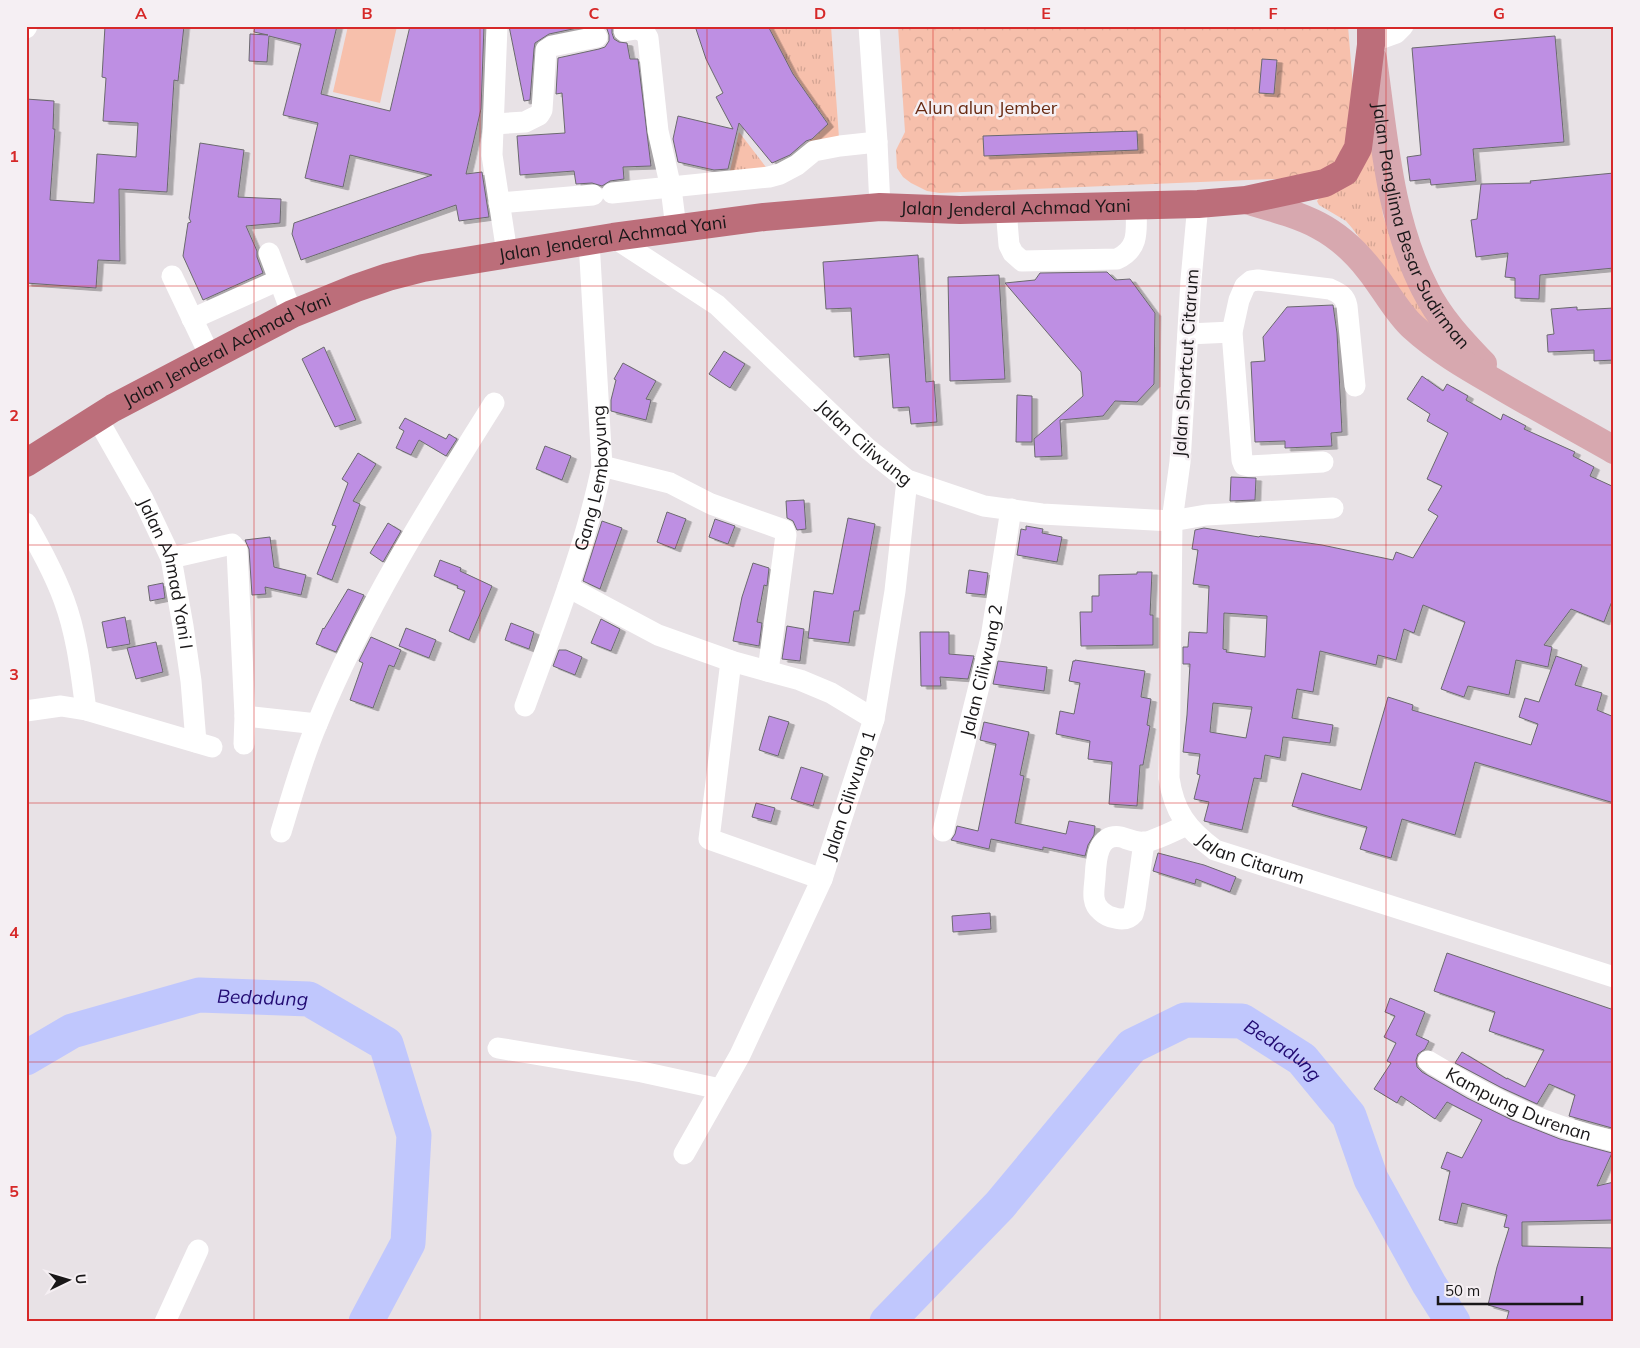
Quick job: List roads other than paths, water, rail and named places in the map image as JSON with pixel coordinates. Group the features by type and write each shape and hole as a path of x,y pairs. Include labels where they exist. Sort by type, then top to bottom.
{"highway":[{"name":"Jalan Jenderal Achmad Yani","path":"26,463 113,408 292,314 356,288 423,268 601,239 764,217 880,207 1006,210 1198,204 1246,200 1326,183 1345,172 1358,148 1371,38"}],"main road":[{"name":"Jalan Panglima Besar Sudirman","path":"1371,38 1390,177 1398,218 1413,264 1425,290 1448,326 1506,389"},
{"name":"Jalan Panglima Besar Sudirman","path":"1246,200 1298,215 1325,228 1350,246 1411,326 1458,361 1614,450"}],"street":[{"path":"497,26 492,155 507,254"},
{"path":"868,26 880,207"},
{"path":"1371,38 1396,34 1403,26"},
{"path":"624,31 636,29 644,31 648,38 658,132 671,188 676,228"},
{"path":"494,124 526,122 539,115 542,110 546,50 552,46 597,37"},
{"path":"499,203 671,188 777,176 797,165 814,151 877,142"},
{"name":"Jalan Shortcut Citarum","path":"1172,522 1180,462 1198,204"},
{"path":"1006,210 1008,245 1012,253 1022,261 1117,259 1126,255 1132,249 1135,241 1136,205"},
{"name":"Gang Lembayung","path":"525,706 568,586 602,466 601,239"},
{"name":"Jalan Ciliwung","path":"601,239 717,305 868,449 907,480 984,506 1042,514 1172,522 1206,515 1334,508"},
{"path":"269,253 292,314"},
{"path":"172,276 210,356"},
{"path":"192,319 279,280"},
{"path":"1323,462 1244,465 1242,460 1232,332 1239,300 1245,286 1252,281 1258,280 1330,289 1340,293 1346,299 1355,386"},
{"path":"1188,334 1232,332"},
{"path":"281,832 302,763 317,724 385,583 434,497 494,403"},
{"name":"Jalan Ahmad Yani I","path":"86,710 204,745 190,681 183,626 170,558 143,499 96,418"},
{"path":"602,466 670,483 711,504 784,530 786,535 768,671"},
{"name":"Jalan Ciliwung 1","path":"684,1154 740,1055 822,879 874,720 895,591 907,480"},
{"name":"Jalan Ciliwung 2","path":"943,830 991,638 1010,509"},
{"name":"Jalan Citarum","path":"1172,522 1169,778 1172,796 1187,825 1199,838 1214,850 1614,977"},
{"path":"26,523 64,600 79,659 86,710 61,706 26,711"},
{"path":"170,558 232,544 237,550 245,716 244,744"},
{"path":"568,586 658,635 731,661 800,680 831,693 874,720"},
{"path":"731,661 709,838 822,879"},
{"path":"245,716 317,724"},
{"path":"1144,842 1187,825"},
{"path":"498,1048 642,1072 720,1088"},
{"name":"Kampung Durenan","path":"1428,1061 1476,1090 1523,1112 1595,1137 1614,1141"},
{"path":"165,1322 198,1250"}],"waterway":[{"name":"Bedadung","path":"26,1058 72,1031 199,995 309,999 386,1044 414,1135 408,1243 366,1322"},
{"name":"Bedadung","path":"887,1322 1000,1205 1132,1046 1185,1020 1242,1021 1302,1059 1349,1116 1371,1179 1429,1284 1453,1322"}],"park label":[{"name":"Alun alun Jember","path":"986,108"}]}
